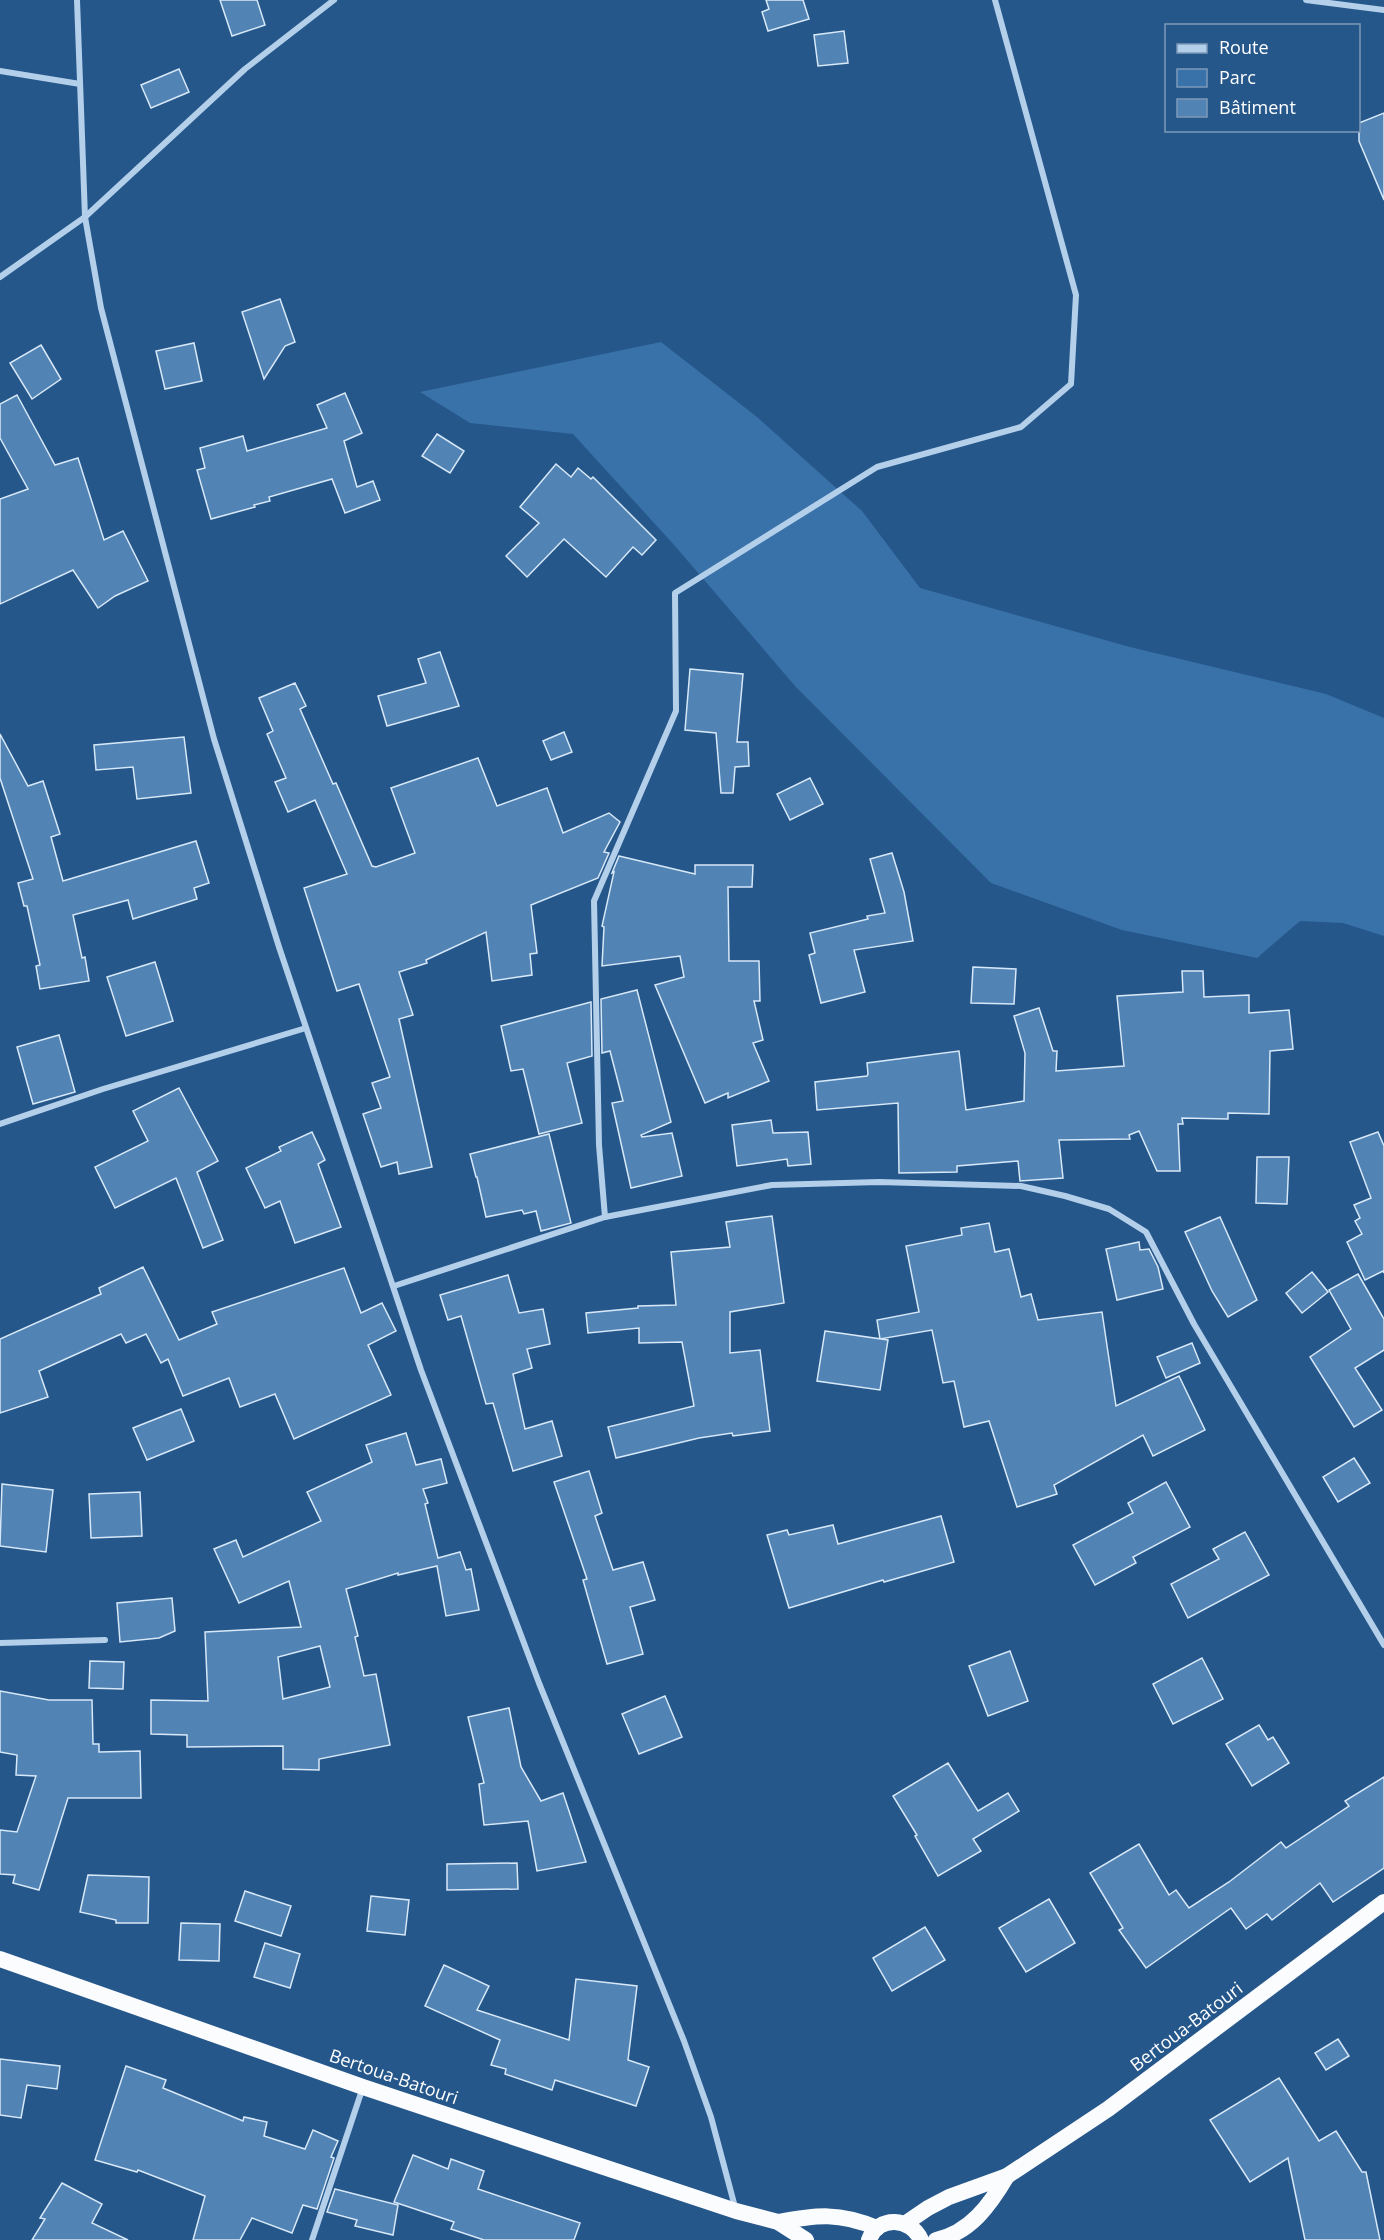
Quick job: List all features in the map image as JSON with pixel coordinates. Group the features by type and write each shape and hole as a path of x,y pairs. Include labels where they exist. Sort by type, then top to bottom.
{"highway":[{"name":"Bertoua-Batouri","path":"906,2223 949,2197 1007,2176 1108,2109 1384,1902"},
{"name":"Bertoua-Batouri","path":"0,1959 363,2087 736,2211 778,2222 806,2240"},
{"name":"Bertoua-Batouri","path":"936,2240 962,2230 981,2214 992,2202 1007,2176"},
{"name":"Bertoua-Batouri","path":"778,2222 831,2216 855,2219 873,2234"},
{"path":"873,2234 890,2222 906,2223 917,2231 921,2240"}],"street":[{"path":"77,0 85,217 104,319 211,728 279,947 425,1381 539,1683 684,2041 711,2117 736,2211"},
{"path":"0,277 85,217 245,69 334,0"},
{"path":"605,1217 599,1145 594,901 676,711 675,593 878,466 1022,427 1071,384 1076,296 995,0"},
{"path":"1306,0 1384,10"},
{"path":"0,71 80,84"},
{"path":"0,1124 104,1089 306,1028"},
{"path":"394,1286 605,1217 772,1185 879,1182 1021,1186 1109,1209 1146,1232 1194,1324 1384,1645"},
{"path":"0,1643 105,1640"},
{"path":"312,2240 363,2087"}],"green space":[{"path":"661,342 757,417 862,511 920,588 1130,647 1326,694 1384,718 1384,936 1343,923 1300,921 1257,958 1122,930 991,883 795,686 675,546 573,434 470,423 420,392"}],"building":[{"path":"220,0 257,0 265,25 232,36"},
{"path":"766,0 803,0 809,19 768,31 762,12 769,9"},
{"path":"844,31 848,63 818,66 814,35"},
{"path":"179,69 189,92 151,108 141,85"},
{"path":"1384,113 1384,200 1359,141 1360,123"},
{"path":"280,299 295,342 285,346 264,379 242,312"},
{"path":"194,343 202,381 165,389 156,351"},
{"path":"41,345 61,379 32,399 10,363"},
{"path":"345,393 362,433 344,441 357,487 373,481 380,500 345,513 332,479 269,497 270,501 254,505 255,507 211,519 197,470 205,468 200,448 243,436 247,451 327,428 317,405"},
{"path":"17,395 55,465 78,458 104,540 123,531 148,581 115,596 98,608 73,570 0,604 0,499 28,489 0,438 0,404"},
{"path":"437,434 464,451 450,473 422,456"},
{"path":"556,464 571,477 578,468 591,479 593,477 656,540 642,555 633,547 606,577 564,539 527,577 506,556 539,523 520,507"},
{"path":"440,652 459,706 387,726 378,696 426,683 418,659"},
{"path":"690,669 743,674 737,742 748,742 749,766 735,767 733,793 721,793 716,733 685,730"},
{"path":"295,683 306,706 300,709 333,784 336,783 372,866 376,867 415,853 391,788 478,758 497,806 547,788 563,833 609,813 620,822 604,852 609,853 598,878 531,905 537,953 530,954 532,975 492,981 486,932 426,960 427,963 399,972 413,1015 399,1019 432,1167 399,1174 397,1162 381,1167 363,1114 381,1108 372,1083 390,1077 359,984 337,991 304,888 347,874 315,800 288,812 275,782 286,778 267,734 273,731 259,698"},
{"path":"564,732 572,752 551,760 543,741"},
{"path":"0,734 28,786 43,781 60,834 51,837 63,881 196,841 209,883 194,888 197,899 133,919 128,900 73,915 89,981 40,989 36,966 40,965 27,906 24,906 18,883 33,879 0,778"},
{"path":"184,737 191,793 137,799 133,767 96,770 94,745"},
{"path":"810,778 823,804 790,820 777,794"},
{"path":"892,853 904,892 913,941 854,950 865,992 821,1003 809,955 815,953 810,933 885,913 870,859"},
{"path":"619,856 695,874 695,865 753,865 752,887 728,887 729,961 759,961 760,1001 754,1001 763,1040 753,1043 769,1081 728,1098 728,1093 705,1103 655,985 684,977 680,956 602,966 604,927 602,926 614,872 612,873"},
{"path":"155,962 173,1021 126,1036 107,977"},
{"path":"973,967 1016,969 1014,1004 971,1003"},
{"path":"1182,971 1203,971 1204,997 1249,995 1249,1013 1289,1010 1293,1049 1270,1051 1269,1114 1228,1113 1228,1119 1182,1118 1183,1124 1178,1124 1180,1171 1157,1171 1139,1131 1129,1135 1130,1139 1059,1140 1063,1178 1020,1181 1018,1161 957,1166 957,1172 899,1173 898,1103 817,1110 815,1082 867,1076 867,1063 959,1051 966,1110 1024,1101 1025,1053 1014,1016 1039,1008 1053,1051 1057,1051 1056,1071 1124,1066 1117,996 1183,992"},
{"path":"637,990 671,1122 641,1135 642,1137 672,1133 682,1176 631,1188 612,1103 623,1101 610,1051 602,1053 601,999"},
{"path":"591,1002 592,1056 567,1063 582,1123 539,1134 523,1069 511,1071 501,1026"},
{"path":"59,1035 75,1092 33,1104 17,1047"},
{"path":"179,1088 218,1161 197,1172 223,1240 203,1248 176,1178 115,1208 95,1167 148,1141 133,1111"},
{"path":"771,1120 773,1133 808,1132 811,1164 788,1166 787,1159 737,1166 732,1125"},
{"path":"312,1132 325,1160 318,1164 341,1227 295,1243 280,1201 265,1208 246,1168 281,1151 279,1147"},
{"path":"1378,1132 1384,1146 1384,1273 1383,1271 1365,1280 1347,1242 1362,1234 1355,1221 1360,1218 1354,1205 1371,1198 1350,1142"},
{"path":"549,1134 571,1223 541,1231 536,1211 524,1214 522,1210 486,1217 470,1154"},
{"path":"1257,1157 1289,1157 1287,1204 1256,1203"},
{"path":"772,1216 784,1303 730,1312 730,1353 760,1350 770,1431 699,1438 616,1458 608,1427 694,1406 682,1342 639,1343 639,1328 588,1333 586,1313 638,1308 638,1306 676,1305 671,1252 730,1247 726,1222"},
{"path":"1220,1217 1257,1300 1228,1317 1212,1291 1185,1232"},
{"path":"989,1223 995,1252 1009,1249 1021,1297 1031,1294 1038,1320 1102,1312 1116,1406 1179,1376 1205,1430 1153,1456 1143,1435 1054,1485 1057,1494 1017,1507 989,1421 964,1427 954,1381 943,1383 932,1330 880,1339 877,1320 919,1312 906,1246 962,1235 961,1228"},
{"path":"1139,1242 1140,1250 1149,1249 1158,1267 1163,1289 1117,1300 1106,1249"},
{"path":"143,1267 179,1340 217,1324 212,1312 344,1268 361,1313 382,1303 396,1331 368,1345 391,1395 294,1439 275,1394 240,1407 229,1378 183,1396 168,1359 161,1363 146,1334 126,1343 121,1334 39,1371 48,1397 0,1413 0,1339 101,1294 99,1288"},
{"path":"1312,1272 1328,1292 1302,1313 1286,1293"},
{"path":"1358,1274 1384,1319 1384,1350 1355,1368 1382,1410 1354,1427 1310,1357 1351,1329 1329,1290"},
{"path":"508,1275 519,1313 543,1309 550,1344 527,1349 532,1368 513,1374 525,1429 552,1421 562,1456 513,1471 493,1403 486,1404 461,1316 448,1320 440,1295"},
{"path":"825,1331 888,1340 880,1390 817,1381"},
{"path":"1192,1343 1200,1363 1166,1378 1157,1357"},
{"path":"181,1409 194,1441 147,1460 133,1428"},
{"path":"406,1433 416,1465 441,1459 447,1483 423,1489 428,1503 425,1504 438,1558 460,1552 466,1570 471,1569 479,1610 446,1616 437,1566 398,1575 398,1573 346,1589 358,1636 355,1637 364,1676 376,1674 390,1745 319,1759 319,1770 283,1769 283,1746 187,1747 187,1735 151,1734 151,1700 208,1701 205,1632 301,1627 289,1581 239,1603 214,1549 236,1540 243,1557 321,1521 307,1492 372,1462 366,1445","holes":["320,1646 330,1687 283,1699 278,1657"]},
{"path":"1354,1458 1370,1483 1338,1502 1323,1477"},
{"path":"589,1471 602,1513 595,1516 613,1570 643,1562 655,1600 630,1607 643,1654 607,1664 583,1580 587,1579 554,1482"},
{"path":"1166,1482 1190,1527 1133,1557 1136,1563 1095,1585 1073,1545 1133,1513 1128,1503"},
{"path":"2,1484 53,1490 46,1552 0,1546"},
{"path":"140,1492 142,1536 91,1538 89,1494"},
{"path":"941,1516 954,1562 789,1608 767,1535 787,1530 789,1535 833,1525 838,1544"},
{"path":"1245,1532 1269,1575 1188,1618 1171,1584 1219,1559 1213,1549"},
{"path":"172,1598 175,1631 159,1638 120,1642 117,1603"},
{"path":"1010,1651 1028,1701 988,1716 969,1666"},
{"path":"1202,1658 1223,1699 1173,1724 1153,1684"},
{"path":"90,1661 124,1662 123,1689 89,1688"},
{"path":"0,1691 49,1700 92,1700 93,1744 99,1744 99,1752 140,1751 141,1798 68,1798 39,1890 13,1883 15,1875 0,1874 0,1830 17,1832 36,1776 16,1775 17,1755 0,1752"},
{"path":"665,1696 682,1737 639,1754 622,1714"},
{"path":"509,1708 521,1767 541,1801 563,1793 586,1862 537,1871 528,1821 484,1825 479,1784 484,1783 468,1717"},
{"path":"1259,1725 1268,1740 1273,1737 1289,1763 1252,1786 1226,1744"},
{"path":"948,1763 978,1811 1008,1793 1019,1811 973,1839 981,1851 938,1876 893,1796"},
{"path":"1384,1777 1384,1868 1333,1902 1320,1883 1272,1920 1267,1914 1246,1929 1231,1908 1146,1968 1119,1930 1123,1928 1090,1873 1139,1844 1169,1895 1176,1890 1189,1908 1229,1882 1281,1842 1286,1848 1349,1806 1345,1801"},
{"path":"517,1863 518,1889 447,1890 447,1864"},
{"path":"88,1875 149,1877 148,1923 116,1923 116,1920 80,1912"},
{"path":"245,1891 291,1906 281,1936 235,1921"},
{"path":"371,1896 409,1900 405,1935 367,1931"},
{"path":"1049,1899 1075,1943 1026,1972 999,1928"},
{"path":"181,1923 220,1924 219,1961 179,1960"},
{"path":"925,1927 945,1960 892,1991 873,1958"},
{"path":"265,1943 300,1954 290,1988 254,1977"},
{"path":"444,1965 489,1986 477,2010 569,2040 576,1979 637,1986 628,2060 649,2067 636,2106 555,2080 552,2090 505,2074 506,2069 491,2065 500,2040 425,2006"},
{"path":"1338,2039 1349,2056 1326,2070 1315,2053"},
{"path":"0,2059 60,2066 57,2089 27,2085 21,2118 0,2115"},
{"path":"126,2066 166,2080 163,2088 243,2121 244,2117 267,2122 264,2136 305,2149 313,2130 338,2141 331,2157 334,2158 317,2209 303,2205 292,2233 252,2218 240,2240 193,2240 205,2196 138,2170 137,2172 95,2160"},
{"path":"1279,2078 1319,2141 1336,2131 1362,2172 1366,2172 1380,2240 1305,2240 1288,2158 1250,2182 1210,2120"},
{"path":"413,2155 448,2169 451,2159 484,2171 478,2189 580,2223 574,2240 484,2240 451,2229 454,2222 394,2202"},
{"path":"62,2183 102,2204 92,2223 128,2240 32,2240 45,2219 40,2218"},
{"path":"335,2189 398,2205 393,2235 355,2226 357,2220 327,2212"}]}
